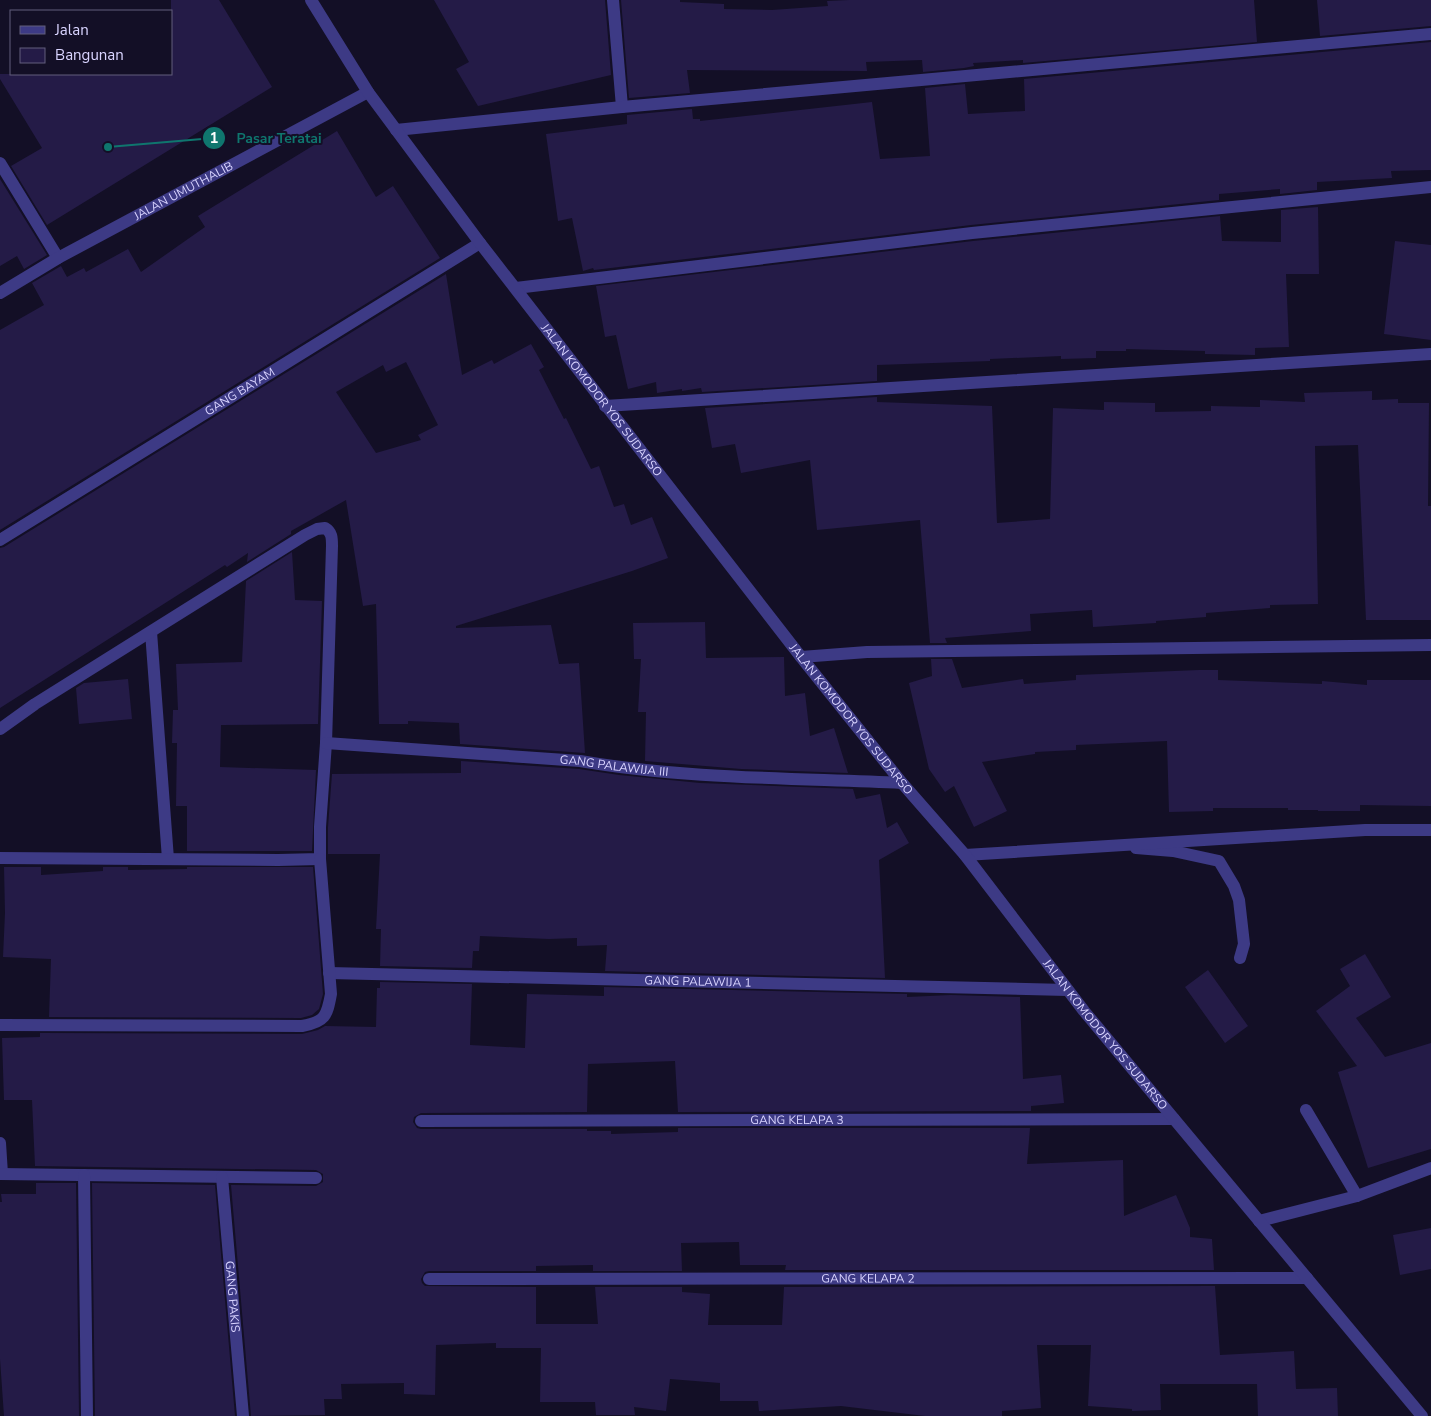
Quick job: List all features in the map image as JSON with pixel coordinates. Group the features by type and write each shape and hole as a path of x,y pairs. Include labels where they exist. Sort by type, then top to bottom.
{"street":[{"name":"JALAN KOMODOR YOS SUDARSO","path":"311,0 368,92 480,243 605,406 902,783 965,855 1068,990 1422,1416"},
{"path":"613,0 622,107"},
{"path":"396,130 622,107 1431,34"},
{"name":"JALAN UMUTHALIB","path":"0,294 58,258 368,92"},
{"path":"0,163 58,258"},
{"path":"516,288 972,233 1431,187"},
{"name":"GANG BAYAM","path":"0,540 480,243"},
{"path":"605,406 1431,354"},
{"path":"0,729 35,704 305,535 317,529 325,528 329,530 332,538 326,744 320,827 320,859 331,994 328,1010 323,1018 316,1023 302,1026 0,1025"},
{"path":"151,632 168,860"},
{"path":"802,657 866,652 1431,645"},
{"name":"GANG PALAWIJA III","path":"326,744 580,761 688,774 902,783"},
{"path":"965,855 1365,830 1431,830"},
{"path":"1099,846 1173,851 1219,860 1234,886 1239,900 1244,944 1240,958"},
{"path":"0,858 320,859"},
{"name":"GANG PALAWIJA 1","path":"329,973 1068,990"},
{"path":"1306,1110 1357,1196"},
{"name":"GANG KELAPA 3","path":"421,1121 1174,1119"},
{"path":"0,1143 1,1174 316,1178"},
{"path":"1259,1221 1357,1196 1431,1168"},
{"path":"84,1175 87,1416"},
{"name":"GANG PAKIS","path":"222,1177 244,1416"},
{"name":"GANG KELAPA 2","path":"429,1279 1307,1278"}],"building":[{"path":"171,0 219,0 272,87 47,225 11,166 42,148 0,79 0,74 172,75"},
{"path":"434,0 605,0 611,75 478,106 456,69 469,62"},
{"path":"621,0 680,0 680,2 724,4 724,9 772,10 828,6 827,1 849,0 1254,0 1257,42 1023,63 1023,60 973,63 974,66 964,68 923,72 922,60 866,62 867,71 687,70 690,93 629,98"},
{"path":"1317,0 1431,0 1431,26 1320,36"},
{"path":"1431,42 1431,170 1391,171 1392,178 1317,182 1317,190 1280,194 1280,189 1219,194 1219,200 971,225 594,270 593,268 583,271 572,218 558,221 546,134 627,124 627,115 692,109 693,119 700,119 700,121 872,102 880,159 930,156 925,88 965,84 968,114 1025,111 1024,79"},
{"path":"337,131 376,197 393,186 440,258 0,530 0,330 44,305 32,283 61,266 67,277 84,268 86,272 128,249 141,272 205,227 198,216"},
{"path":"0,179 47,255 24,269 17,256 0,266"},
{"path":"1318,207 1319,274 1286,274 1289,347 1255,348 1255,355 1205,354 1205,351 1126,349 1126,351 1096,351 1096,358 1061,359 1061,356 990,359 990,361 877,365 877,381 702,392 701,388 682,391 682,389 657,393 656,382 628,389 616,335 605,337 596,286 973,241 1220,216 1222,241 1281,242 1281,210"},
{"path":"1395,241 1431,245 1431,340 1384,334"},
{"path":"446,274 462,375 492,360 494,364 531,344 544,367 539,370 564,419 566,418 591,469 599,466 614,507 624,504 631,525 652,517 668,558 456,626 456,628 551,625 559,664 579,663 585,753 460,744 459,723 408,721 408,724 379,724 376,604 363,606 346,500 291,531 291,534 247,562 248,553 227,567 225,565 0,708 0,548","holes":["406,362 438,425 418,435 421,440 376,453 336,392 383,365 386,372"]},
{"path":"1372,391 1372,400 1398,399 1398,403 1429,403 1428,506 1431,506 1431,620 1366,620 1358,445 1315,446 1318,604 1270,605 1270,608 1206,613 1206,617 1156,621 1156,623 1093,627 1092,610 1030,614 1031,631 945,638 947,643 930,643 920,520 817,530 810,460 741,473 735,444 712,448 705,408 877,397 877,402 992,406 997,523 1050,519 1053,408 1104,410 1104,402 1155,403 1155,412 1211,411 1211,406 1260,407 1260,400 1305,402 1304,393"},
{"path":"292,552 295,600 322,601 318,724 221,725 220,767 316,770 312,851 187,851 187,806 176,806 177,743 172,743 173,710 178,710 176,664 242,662 246,581"},
{"path":"705,622 706,658 784,657 785,696 805,693 810,736 834,728 848,773 741,769 645,761 646,712 638,712 641,659 634,659 633,623"},
{"path":"931,659 952,659 962,688 1023,679 1024,684 1076,680 1076,675 1199,670 1218,670 1218,680 1322,684 1322,681 1367,685 1367,680 1431,680 1431,806 1360,805 1360,811 1288,810 1288,808 1213,808 1213,811 1169,812 1167,741 1076,745 1076,750 1035,752 1035,754 982,762 1007,811 974,827 954,786 945,792 929,769 909,683 932,676"},
{"path":"128,679 132,719 79,724 76,688 84,683"},
{"path":"461,761 579,769 700,783 853,789 856,799 880,794 887,828 897,822 909,843 879,860 885,978 605,971 607,945 577,946 577,938 549,939 480,936 479,951 473,951 472,968 380,966 381,929 376,929 380,854 328,854 332,774 461,773"},
{"path":"4,867 41,867 41,875 103,871 103,867 128,867 128,870 187,869 187,867 313,867 323,994 319,1009 312,1015 301,1018 49,1017 51,959 3,957 5,913"},
{"path":"1365,954 1391,997 1356,1018 1385,1057 1431,1043 1431,1149 1368,1168 1338,1072 1357,1066 1316,1011 1350,986 1340,969"},
{"path":"1208,970 1248,1026 1225,1043 1185,987"},
{"path":"380,982 472,984 470,1045 525,1048 527,994 604,996 604,987 907,994 907,997 951,995 1020,997 1023,1079 1061,1075 1064,1103 1031,1106 1031,1111 678,1112 675,1061 588,1064 587,1112 421,1113 414,1117 413,1122 417,1128 421,1129 587,1129 587,1131 611,1131 611,1134 678,1132 678,1128 1030,1128 1027,1164 1123,1160 1124,1216 1176,1195 1190,1228 1190,1237 1212,1239 1214,1270 785,1270 786,1265 740,1265 739,1242 681,1243 682,1271 593,1271 593,1265 536,1266 536,1271 429,1271 425,1272 421,1279 425,1286 536,1287 536,1324 598,1324 595,1287 682,1287 682,1292 710,1294 708,1325 782,1325 784,1287 1215,1286 1220,1355 1294,1351 1296,1389 1337,1388 1338,1416 1258,1416 1257,1384 1160,1384 1161,1410 1132,1411 1132,1409 1088,1406 1091,1345 1037,1345 1041,1408 1002,1411 1002,1416 925,1416 841,1406 759,1411 758,1401 720,1401 720,1383 670,1379 666,1411 634,1407 635,1415 596,1415 595,1402 540,1402 541,1348 496,1348 496,1343 436,1345 435,1395 404,1394 404,1383 341,1384 342,1399 324,1399 325,1415 251,1416 231,1185 316,1186 323,1182 323,1174 316,1170 35,1166 32,1100 4,1100 2,1038 40,1037 40,1033 302,1034 325,1026 376,1027 377,988 380,988"},
{"path":"36,1183 76,1183 79,1416 4,1416 0,1359 1,1194 36,1194"},
{"path":"92,1183 215,1185 235,1416 95,1416"},
{"path":"1431,1228 1431,1269 1400,1275 1393,1235"}],"place":[{"name":"Pasar Teratai","path":"108,147"}]}
